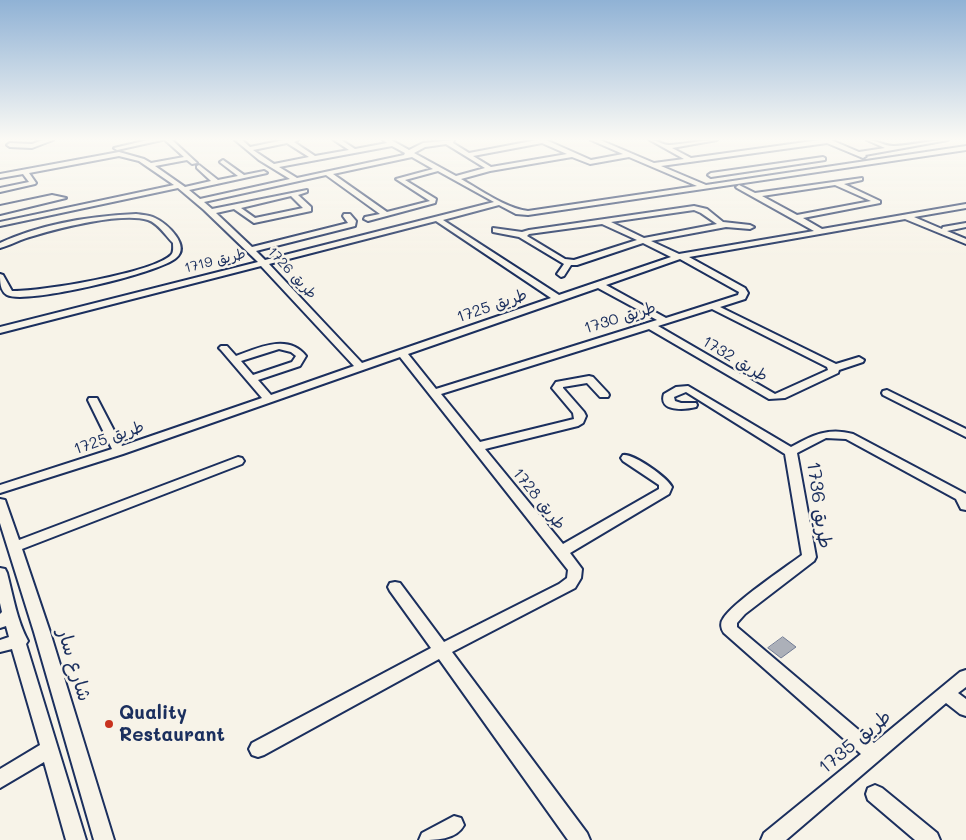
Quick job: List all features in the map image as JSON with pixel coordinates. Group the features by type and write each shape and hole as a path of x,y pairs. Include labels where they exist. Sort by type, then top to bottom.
{"street":[{"path":"0,190 33,183 30,179"},
{"name":"طريق 1726","path":"171,179 200,201 264,262 360,367"},
{"path":"213,179 217,183"},
{"path":"0,224 233,179"},
{"path":"200,201 300,179"},
{"path":"336,179 387,215"},
{"path":"368,220 433,202 434,200 398,179"},
{"path":"456,179 519,212 528,213 765,179"},
{"path":"687,179 707,188"},
{"path":"755,195 859,179"},
{"path":"799,218 878,202 837,183"},
{"path":"739,187 824,232"},
{"path":"210,212 305,191"},
{"path":"235,207 254,221 308,209 293,194"},
{"path":"0,208 52,197 63,198 0,212"},
{"path":"697,208 703,200"},
{"name":"طريق 1719","path":"0,330 500,202"},
{"path":"599,203 621,220"},
{"name":"طريق 1725","path":"39,478 680,257 966,206"},
{"path":"496,230 523,235 697,208 723,224 750,227"},
{"path":"0,246 14,239 35,233 128,215 152,219 177,243 177,252 173,257 152,268 47,292 24,295 4,294 0,277"},
{"path":"251,250 352,224 352,221 347,216"},
{"path":"907,217 966,242"},
{"path":"436,218 558,299"},
{"path":"605,222 680,257"},
{"path":"523,235 523,237 568,263 578,262 661,236 721,226 723,224"},
{"path":"946,229 966,225"},
{"name":"طريق 1730","path":"434,393 663,320 742,297 744,293 742,290 680,257"},
{"path":"561,274 568,263"},
{"path":"599,285 663,320"},
{"path":"712,306 835,368"},
{"name":"طريق 1732","path":"649,325 772,397 781,396 831,373 835,368 860,360"},
{"path":"234,360 284,346 294,349 301,356 296,364 251,379"},
{"path":"224,348 269,399"},
{"name":"طريق 1728","path":"402,353 560,552 665,491 664,483 627,458"},
{"path":"476,447 574,424 579,421 580,416 578,412 557,388 560,384 589,379 604,395"},
{"name":"طريق 1736","path":"692,404 679,407 671,404 668,396 680,389 688,389 791,452 809,557 740,610 729,621 729,629 874,754"},
{"path":"887,394 966,434"},
{"path":"93,400 119,451"},
{"path":"791,452 824,434 836,433 849,436 961,496 966,506"},
{"path":"14,547 238,461"},
{"path":"0,489 39,478"},
{"path":"0,495 39,478"},
{"name":"شارع سار","path":"0,502 104,840"},
{"path":"258,749 442,650 572,583 576,576 575,568 560,552"},
{"path":"0,573 5,618 20,641 76,840"},
{"path":"395,587 580,840"},
{"path":"0,646 20,641"},
{"name":"طريق 1735","path":"771,840 966,677"},
{"path":"946,694 966,709"},
{"path":"0,779 49,749"},
{"path":"875,794 930,840"},
{"path":"429,840 454,825"}],"shaded area":[{"path":"783,637 796,647 781,658 768,648"}],"place":[{"name":"Quality Restaurant","path":"109,724"}]}
